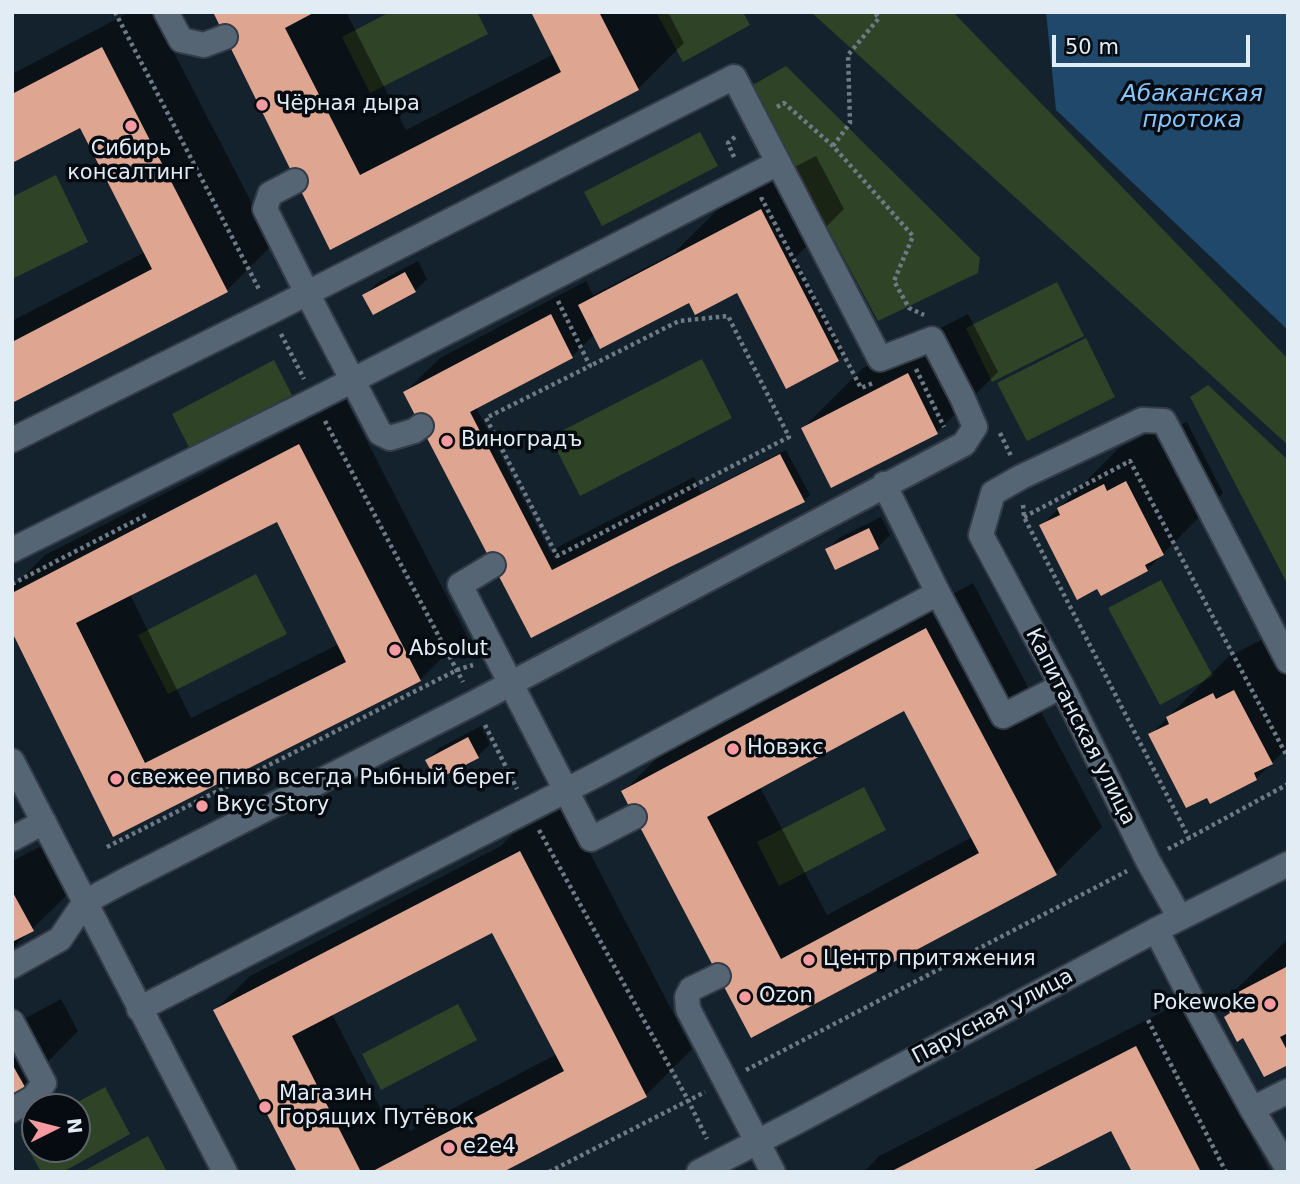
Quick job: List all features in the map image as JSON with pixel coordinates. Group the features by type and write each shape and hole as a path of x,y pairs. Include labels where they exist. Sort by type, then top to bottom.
{"street":[{"path":"166,12 181,40 204,46 225,37"},
{"path":"12,440 734,77 880,359 932,339 975,427 964,444 474,703 85,902 60,939 12,966"},
{"path":"12,550 314,400 778,163"},
{"path":"295,181 270,194 265,209 307,293 380,433 390,438 414,431 421,426"},
{"path":"1021,477 1142,420 1164,421 1288,661"},
{"name":"Капитанская улица","path":"1021,477 993,493 981,535 1062,686 1148,860 1180,918"},
{"path":"884,484 1003,716 1062,686"},
{"path":"494,565 460,585 591,839 635,817"},
{"path":"139,1009 565,791 938,593"},
{"path":"12,761 225,1172"},
{"path":"1109,816 1148,860"},
{"path":"12,839 44,822"},
{"name":"Парусная улица","path":"709,1167 1156,930 1288,864"},
{"path":"1156,930 1251,1109 1288,1170"},
{"path":"718,976 691,989 687,997 688,1009 773,1172"},
{"path":"12,1022 44,1083 33,1098 12,1110"},
{"path":"1251,1109 1288,1091"}],"path":[{"path":"116,12 528,810 688,1100 709,1167"},
{"path":"833,146 850,123 848,55 878,18 874,12"},
{"path":"882,378 861,388 762,199 754,203 728,143 756,119 784,103 833,146 913,236 894,281 909,308 930,318"},
{"path":"557,300 590,366"},
{"path":"728,317 789,437 557,556 486,418 590,366 679,321 728,317"},
{"path":"913,363 948,435"},
{"path":"999,431 1021,477 1024,517 1189,838"},
{"path":"1024,517 1130,461 1288,758"},
{"path":"107,847 457,670 498,658"},
{"path":"549,1172 726,1083 751,1067 1288,784"},
{"path":"1149,1020 1226,1172"}],"green space":[{"path":"390,12 477,12 488,34 370,93 342,37"},
{"path":"656,12 743,12 750,25 683,62"},
{"path":"811,12 953,12 1288,359 1288,445"},
{"path":"786,66 980,258 978,273 878,321 751,86"},
{"path":"700,132 718,166 602,226 584,192"},
{"path":"56,175 88,242 12,279 12,197"},
{"path":"1057,282 1084,336 992,382 966,328"},
{"path":"1086,338 1115,397 1027,441 997,383"},
{"path":"702,359 732,418 580,496 550,437"},
{"path":"274,360 292,395 190,449 172,414"},
{"path":"1208,385 1288,460 1288,585 1190,397"},
{"path":"256,574 287,634 168,694 138,635"},
{"path":"1161,580 1213,676 1160,705 1108,608"},
{"path":"864,787 886,830 779,886 757,842"},
{"path":"458,1004 477,1040 381,1090 362,1054"},
{"path":"105,1087 130,1134 91,1156 91,1095"},
{"path":"148,1136 167,1172 82,1172"},
{"path":"36,1163 79,1163 63,1172 41,1172"}],"water":[{"name":"Абаканская протока","path":"1046,12 1288,12 1288,330 1056,110"}],"building":[{"path":"213,12 315,12 285,28 360,175 561,72 531,12 599,12 639,90 330,250"},
{"path":"102,47 228,292 12,403 12,342 152,269 80,128 12,163 12,94"},
{"path":"761,209 839,361 786,389 737,293 695,315 689,303 600,349 578,305"},
{"path":"405,272 416,292 373,315 362,295"},
{"path":"551,314 573,358 470,412 552,570 780,454 805,502 531,638 403,392"},
{"path":"908,373 938,434 831,488 801,428"},
{"path":"299,444 421,681 113,837 12,632 12,593","holes":["277,522 346,662 145,763 76,623"]},
{"path":"1126,481 1164,555 1145,565 1148,571 1101,596 1097,589 1077,600 1039,525 1060,515 1057,508 1104,484 1107,491"},
{"path":"869,528 879,549 835,570 825,549"},
{"path":"926,628 1057,875 751,1038 621,791","holes":["904,711 979,853 781,959 707,817"]},
{"path":"1234,690 1273,764 1254,773 1257,780 1210,804 1207,798 1186,808 1148,734 1169,724 1166,717 1213,693 1216,699"},
{"path":"468,737 479,758 436,780 425,760"},
{"path":"520,851 647,1097 503,1172 371,1172 564,1071 492,933 292,1036 361,1172 297,1172 213,1010"},
{"path":"12,891 34,931 12,942"},
{"path":"1288,966 1288,1033 1280,1037 1288,1052 1288,1065 1264,1077 1243,1038 1237,1042 1224,1017 1230,1013 1223,1000"},
{"path":"1136,1046 1201,1172 1132,1172 1111,1131 1030,1172 890,1172"},
{"path":"12,1064 25,1087 12,1094"}],"place":[{"name":"Чёрная дыра","path":"262,105"},
{"name":"Сибирь консалтинг","path":"131,126"},
{"name":"Виноградъ","path":"447,441"},
{"name":"Absolut","path":"395,650"},
{"name":"Новэкс","path":"733,749"},
{"name":"свежее пиво всегда Рыбный берег","path":"116,779"},
{"name":"Вкус Story","path":"202,806"},
{"name":"Центр притяжения","path":"809,960"},
{"name":"Ozon","path":"745,997"},
{"name":"Pokewoke","path":"1270,1004"},
{"name":"Магазин Горящих Путёвок","path":"265,1107"},
{"name":"е2е4","path":"449,1148"}]}
